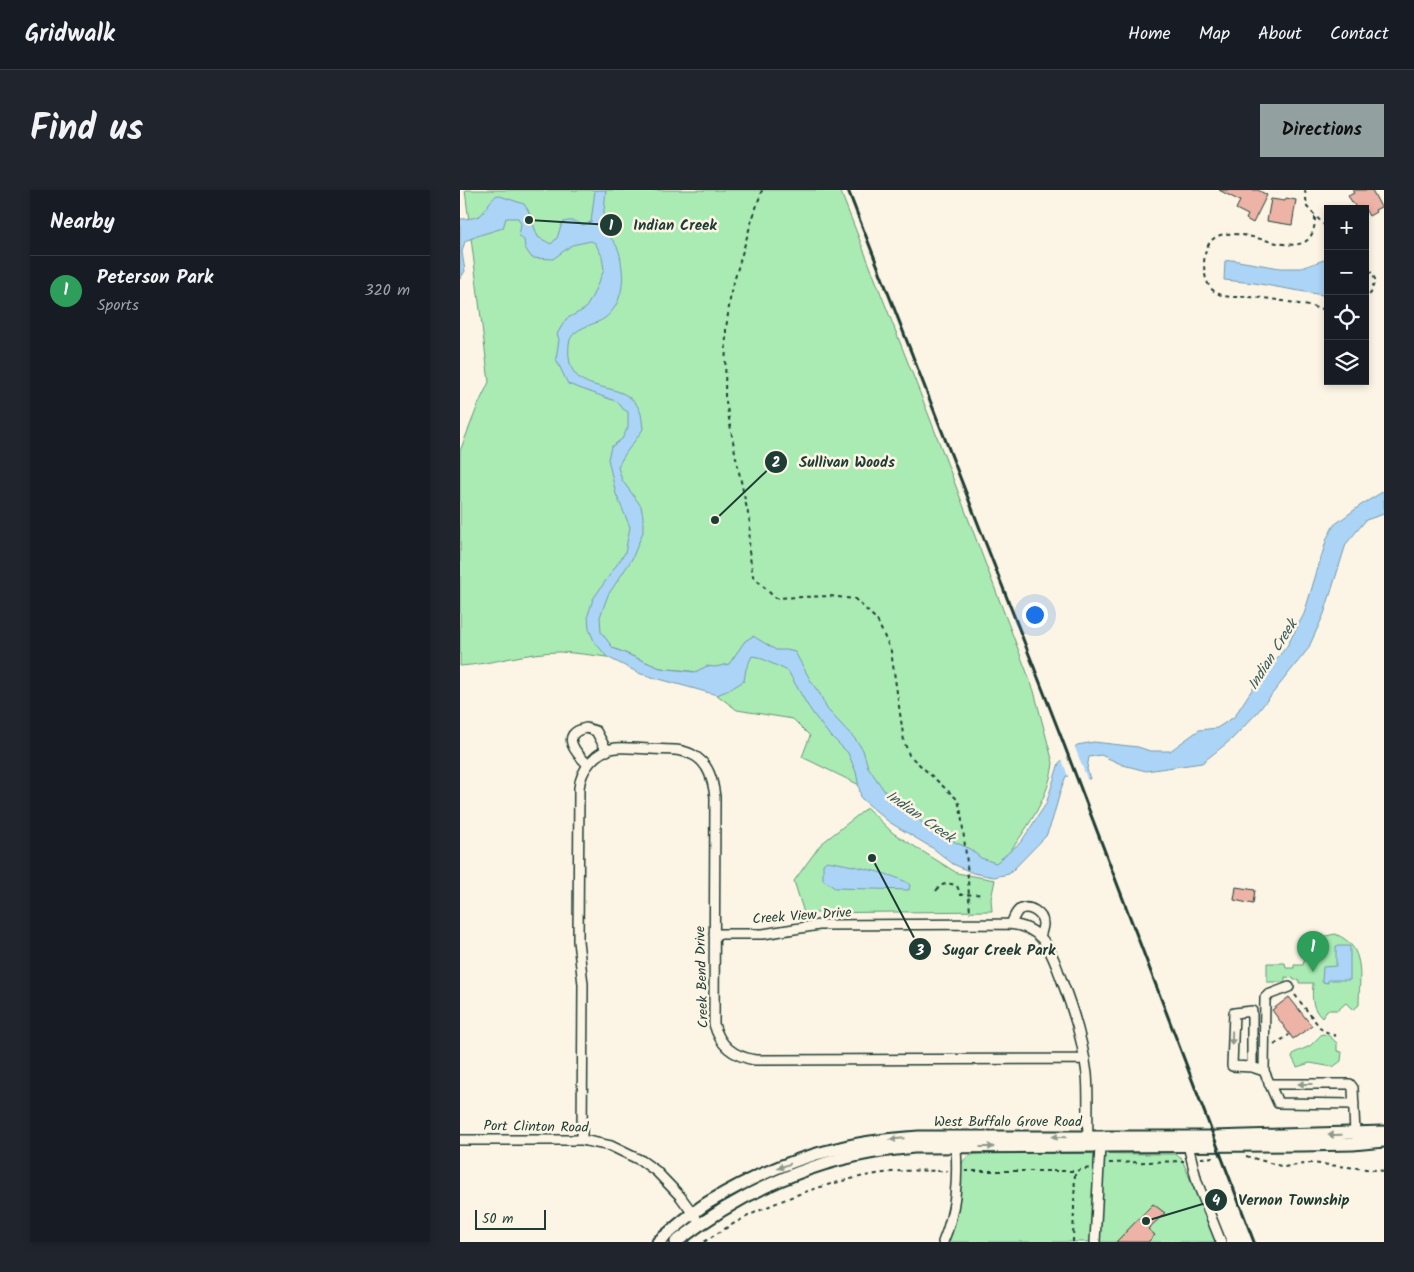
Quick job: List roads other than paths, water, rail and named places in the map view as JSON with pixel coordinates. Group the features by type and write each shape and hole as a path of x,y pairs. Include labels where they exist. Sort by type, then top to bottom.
{"main road":[{"name":"West Buffalo Grove Road","path":"833,1155 914,1147 1088,1142 1100,1146 1384,1132"},
{"name":"West Buffalo Grove Road","path":"833,1155 884,1140 920,1137 1088,1142 1345,1145 1384,1141"},
{"path":"676,1242 697,1219 709,1202 744,1183 783,1166 833,1155"},
{"path":"658,1242 697,1219"}],"street":[{"path":"582,1140 583,984 578,941 579,788 580,780 588,765 597,756 607,751 596,731 586,728 577,732 572,745 576,753 588,765"},
{"name":"Creek Bend Drive","path":"607,751 616,748 678,750 692,755 701,761 713,780 715,797 714,1024 720,1040 727,1049 740,1058 754,1060 1085,1059"},
{"path":"1011,924 1019,910 1026,908 1033,910 1042,919 1043,925 1040,936 1052,953 1079,1029 1085,1059 1088,1096 1088,1142"},
{"name":"Creek View Drive","path":"714,934 763,934 819,925 1011,924 1028,929 1040,936"},
{"path":"1264,1071 1234,1067 1232,1064 1233,1014 1235,1012 1252,1011 1268,995 1289,987"},
{"path":"1265,998 1264,1071 1276,1101 1281,1104 1354,1104"},
{"path":"1252,1011 1252,1068"},
{"path":"1269,1084 1350,1084 1354,1088 1355,1134"},
{"name":"Port Clinton Road","path":"460,1140 582,1140 611,1146 642,1161 666,1180 697,1219"},
{"path":"1187,1142 1198,1182 1221,1242"},
{"path":"1095,1242 1100,1146"},
{"path":"943,1242 950,1225 956,1190 956,1147"}],"water":[{"name":"Indian Creek","path":"595,190 606,190 602,230 612,239 619,252 622,276 620,296 614,308 605,318 578,330 574,334 569,344 570,362 575,374 584,381 630,397 639,409 643,429 618,467 622,480 641,506 643,532 632,559 608,595 600,617 601,632 613,648 660,668 695,672 707,666 715,667 729,664 745,641 753,636 776,650 795,652 827,709 856,740 863,750 868,767 888,796 949,843 953,841 970,849 981,858 996,863 1021,842 1046,804 1059,763 1077,745 1094,742 1138,747 1150,751 1170,751 1199,730 1217,728 1234,717 1253,688 1287,646 1304,614 1327,538 1334,525 1384,491 1384,514 1366,520 1346,544 1324,614 1308,649 1256,714 1232,739 1202,763 1146,771 1123,765 1101,755 1089,757 1087,769 1090,779 1066,776 1046,836 1009,874 994,877 973,873 953,864 934,849 889,822 861,798 856,772 848,753 827,732 814,715 788,671 752,656 746,669 744,681 717,695 641,674 607,657 594,641 589,629 588,615 593,599 625,553 630,527 616,494 608,459 611,447 622,439 628,427 628,412 618,402 568,384 556,359 559,339 557,334 566,319 585,309 591,299 604,270 602,256 595,243 591,241 572,245 553,259 532,258 525,248 524,240 519,236 521,224 518,218 506,218 503,228 465,241 462,252 465,271 460,279 460,219 480,215 497,195 524,204 538,237 551,244 557,238 562,223 573,221 583,225 591,222"},
{"path":"1232,260 1280,268 1301,268 1324,260 1324,295 1254,283 1224,280 1225,261"},
{"path":"827,861 895,877 910,885 909,890 835,888 823,880 823,864"},
{"path":"1336,946 1350,946 1350,980 1328,980 1328,983 1322,982 1323,967 1336,966"}],"railway":[{"path":"848,190 1060,734 1254,1242"}],"place":[{"name":"Indian Creek","path":"529,220"},
{"name":"Sullivan Woods","path":"715,520"},
{"name":"Sugar Creek Park","path":"872,858"},
{"name":"Peterson Park","path":"1313,972"},
{"name":"Vernon Township","path":"1146,1221"}]}
